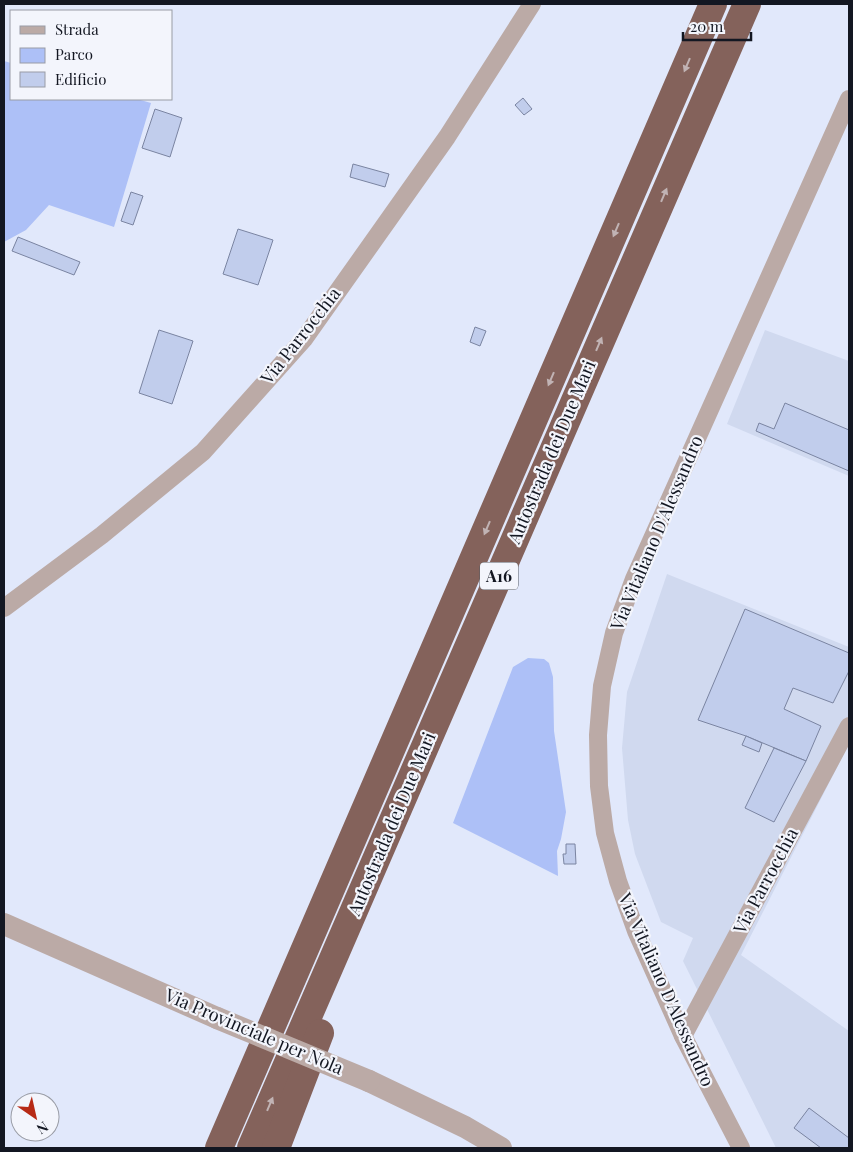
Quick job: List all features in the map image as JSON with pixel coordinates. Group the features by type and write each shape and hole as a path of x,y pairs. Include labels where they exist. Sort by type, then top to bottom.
{"highway":[{"name":"Autostrada dei Due Mari","path":"218,1148 714,4"},
{"name":"Autostrada dei Due Mari","path":"251,1148 747,4"},
{"path":"276,1148 483,613"},
{"path":"213,1148 261,1050"}],"street":[{"name":"Via Parrocchia","path":"4,608 102,535 203,452 304,339 447,137 532,4"},
{"name":"Via Vitaliano D'Alessandro","path":"740,1148 682,1036 636,931 618,881 605,833 599,786 598,735 602,686 614,632 634,579 849,99"},
{"name":"Via Parrocchia","path":"682,1036 849,726"},
{"name":"Via Provinciale per Nola","path":"4,924 217,1018 368,1081 465,1127 500,1148"}],"shaded area":[{"path":"765,330 849,361 849,476 727,424"},
{"path":"667,574 849,647 849,744 741,955 849,1031 849,1148 776,1148 683,961 693,938 661,922 635,854 628,820 622,748 627,692"}],"green space":[{"path":"4,61 10,63 10,100 140,100 151,103 114,227 49,205 26,230 4,242"},
{"path":"528,658 544,659 549,663 553,677 554,731 566,812 557,851 558,876 453,823 513,667"}],"building":[{"path":"523,98 532,109 524,115 515,105"},
{"path":"155,109 182,118 170,157 142,148"},
{"path":"353,164 389,174 385,187 350,177"},
{"path":"131,192 143,196 133,225 121,221"},
{"path":"238,229 273,240 258,285 223,274"},
{"path":"18,237 80,262 74,275 12,251"},
{"path":"475,327 486,331 480,346 470,342"},
{"path":"159,330 193,341 172,404 139,393"},
{"path":"785,403 849,430 849,471 756,431 759,423 774,429"},
{"path":"745,609 849,653 849,671 833,703 793,688 784,709 821,726 806,761 746,736 698,720"},
{"path":"746,736 762,743 759,752 742,745"},
{"path":"774,748 806,761 774,822 745,808"},
{"path":"566,844 575,844 576,864 564,864 563,854 566,854"},
{"path":"809,1108 849,1138 849,1148 821,1148 794,1128"}]}
